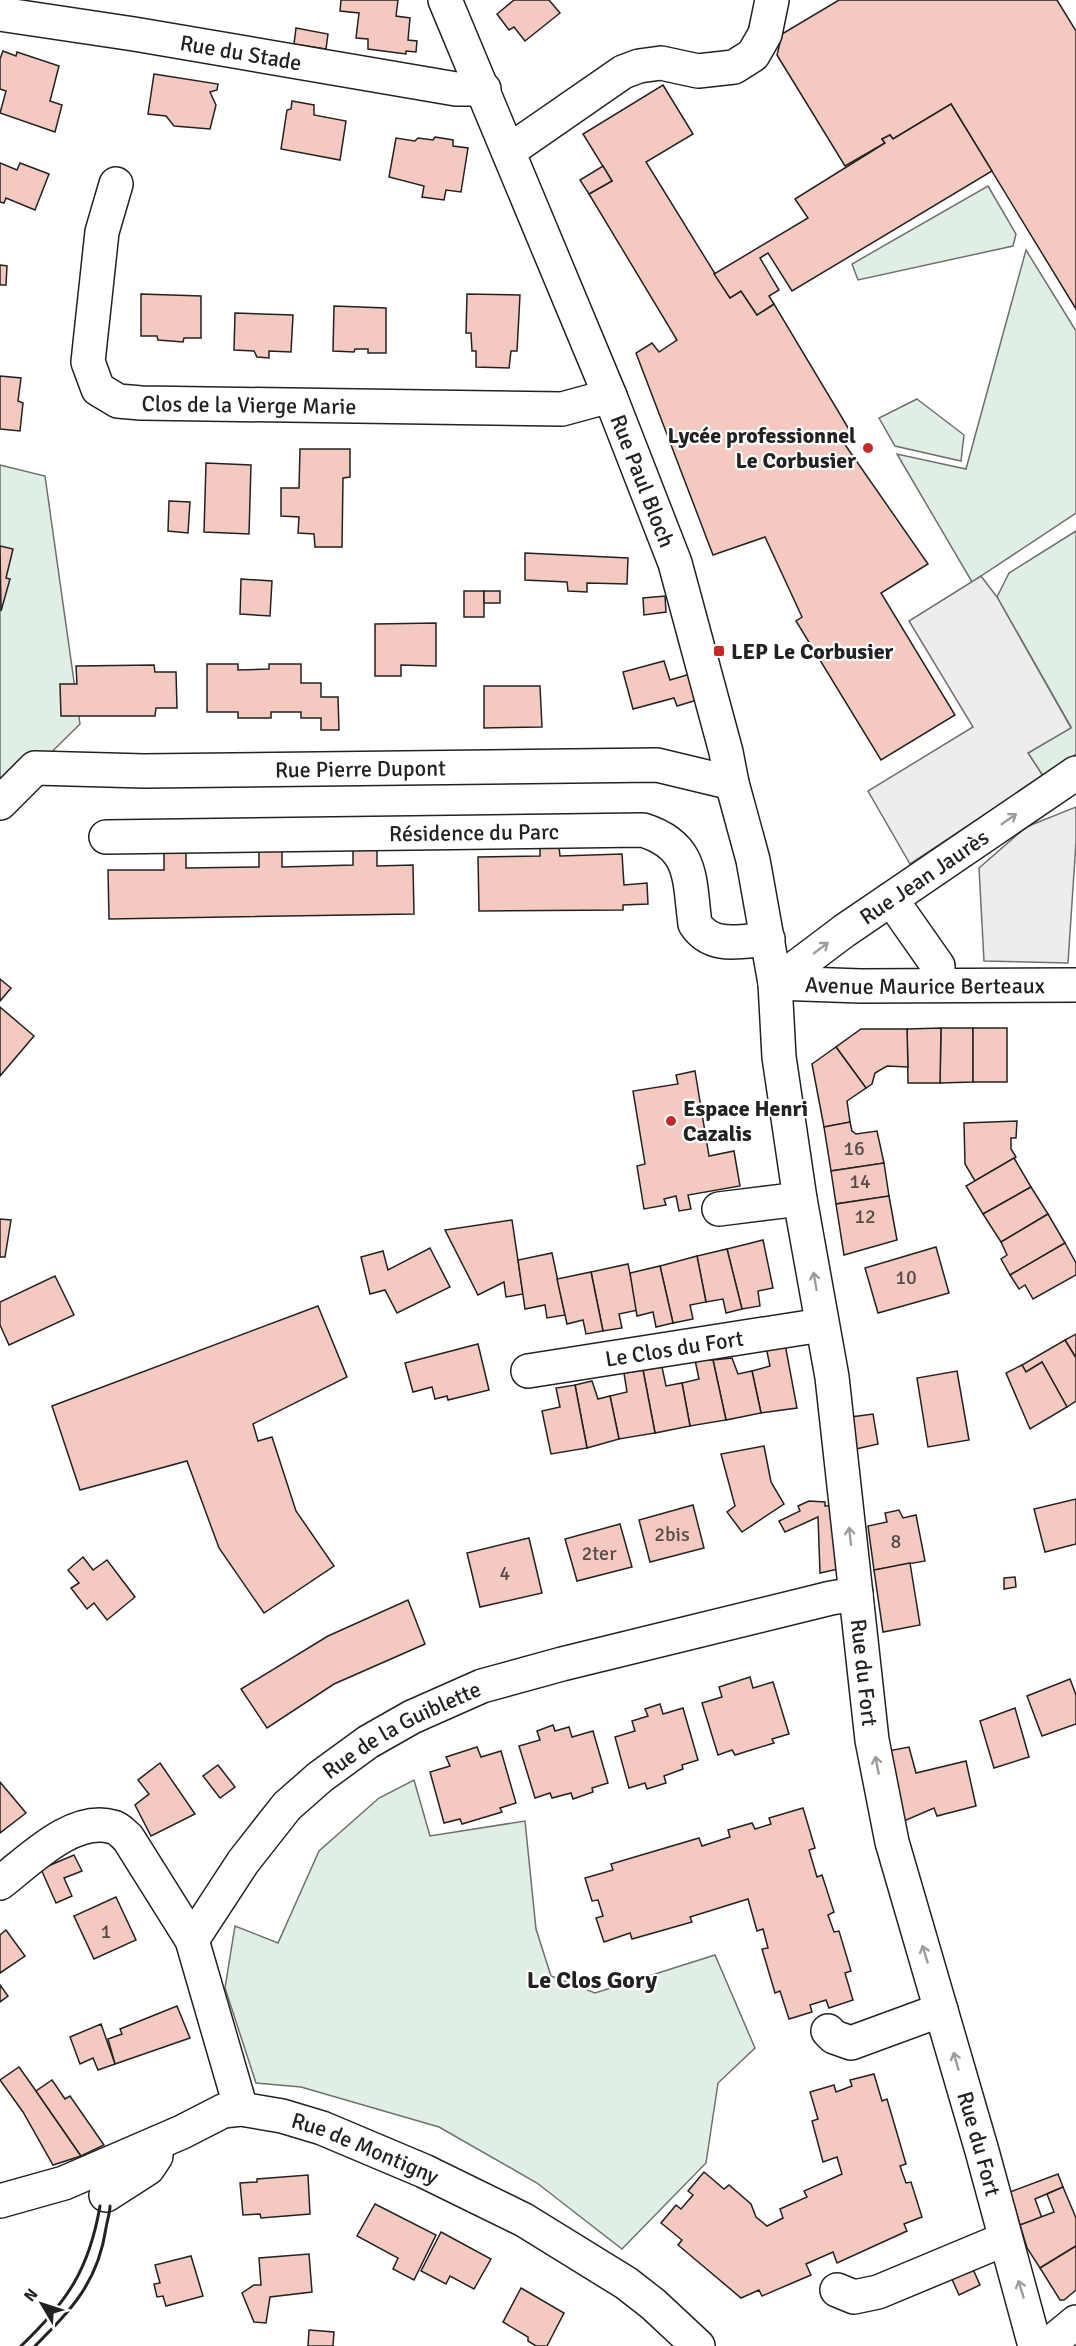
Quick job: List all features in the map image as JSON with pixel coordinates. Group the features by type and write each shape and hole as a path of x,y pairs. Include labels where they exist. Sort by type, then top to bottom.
{"street":[{"name":"Rue Paul Bloch","path":"445,0 610,396 675,563 753,860 775,983"},
{"path":"509,151 623,72 639,66 661,63 698,71 734,68 753,55 765,34 772,0"},
{"name":"Rue du Stade","path":"0,14 134,34 456,89 484,89"},
{"name":"Clos de la Vierge Marie","path":"116,184 102,232 88,362 98,389 118,400 141,404 562,409 610,396"},
{"name":"Rue Pierre Dupont","path":"0,803 35,768 144,771 657,765 732,783"},
{"name":"Rue Jean Jaurès","path":"775,983 844,931 1076,772"},
{"name":"Résidence du Parc","path":"106,837 643,830 671,842 686,863 695,924 700,932 720,943 768,939"},
{"path":"891,899 938,966 938,985"},
{"name":"Avenue Maurice Berteaux","path":"775,983 861,986 1076,985"},
{"name":"Rue du Fort","path":"775,983 779,1057 800,1199 832,1377 872,1740 892,1842 1023,2296 1035,2346"},
{"path":"719,1209 800,1199"},
{"name":"Le Clos du Fort","path":"528,1371 822,1325"},
{"name":"Rue de la Guiblette","path":"192,1940 243,1862 287,1806 368,1742 412,1717 482,1686 550,1667 831,1598 856,1594"},
{"path":"0,1883 58,1837 76,1829 93,1826 116,1827 128,1838 192,1940 241,2109"},
{"path":"828,2031 834,2037 852,2043 941,2010"},
{"name":"Rue de Montigny","path":"0,2201 64,2183 156,2144 223,2111 241,2109 282,2116 322,2128 424,2171 524,2220 626,2283 653,2304 698,2346"},
{"path":"106,2195 148,2168 156,2156 156,2144"},
{"path":"837,2290 854,2297 879,2292 1005,2240"},
{"path":"1047,2346 1076,2322"}],"green space":[{"path":"988,186 1016,234 1013,246 858,280 852,264"},
{"path":"1026,250 1076,331 1076,513 972,582 897,454 966,469"},
{"path":"917,399 964,435 961,461 895,446 879,418"},
{"path":"0,465 45,476 80,724 0,803"},
{"path":"1076,531 1076,754 1043,776 1028,753 1071,727 997,597 1009,573"},
{"path":"414,1780 430,1836 525,1821 536,1929 551,1976 595,1993 715,1955 755,2048 718,2083 706,2163 622,2249 537,2183 439,2127 301,2087 256,2083 225,1988 235,1926 278,1943 319,1851 379,1798"}],"shaded area":[{"path":"981,576 997,597 1071,728 1028,753 1043,776 910,864 868,791 973,727 909,621"},
{"path":"1076,807 1068,963 984,961 979,868 1026,827"}],"building":[{"path":"341,0 398,0 396,16 410,18 408,40 417,41 416,52 406,51 406,54 368,49 368,39 356,38 359,13 340,11"},
{"path":"514,0 549,0 560,13 525,41 514,27 509,30 497,14"},
{"path":"839,0 1057,0 1076,31 1076,309 951,104 893,139 890,135 882,139 885,143 845,166 777,55 782,34"},
{"path":"296,28 328,34 326,49 294,44"},
{"path":"3,51 16,56 17,52 59,66 50,101 62,105 55,132 0,113 6,91 0,89 0,59"},
{"path":"154,74 218,84 217,90 210,92 216,105 210,129 174,126 166,116 148,114"},
{"path":"663,85 693,134 646,162 730,298 741,291 757,315 774,304 850,431 839,436 928,564 881,593 955,715 881,760 796,621 802,617 765,537 713,555 636,353 652,343 659,352 677,340 589,194 612,181 583,134"},
{"path":"292,101 314,105 314,115 346,121 340,160 281,149 287,110 291,109"},
{"path":"951,104 992,171 792,291 768,253 760,258 779,290 769,296 774,304 757,315 741,291 730,298 714,274 808,218 795,199 885,143 882,139 890,135 893,139"},
{"path":"435,137 453,140 453,146 468,148 461,192 446,190 444,200 422,197 424,186 389,177 396,138 415,141 418,138 433,140"},
{"path":"0,163 17,170 20,163 49,174 35,210 6,198 4,203 0,202"},
{"path":"603,166 612,181 589,194 580,180"},
{"path":"0,265 7,266 6,285 0,285"},
{"path":"141,294 201,296 201,338 184,338 183,342 158,340 157,336 141,336"},
{"path":"467,294 520,295 517,351 511,351 509,368 476,367 476,351 472,351 471,333 466,333"},
{"path":"334,306 386,308 386,353 368,353 368,349 355,349 354,352 333,351"},
{"path":"235,313 293,315 291,352 269,351 269,358 257,357 254,351 234,350"},
{"path":"0,376 21,378 18,401 23,403 20,431 0,429"},
{"path":"300,449 350,449 350,477 343,478 342,547 315,547 314,534 298,533 299,517 281,516 281,488 299,488"},
{"path":"206,463 251,465 249,534 204,532"},
{"path":"169,501 190,502 188,533 168,531"},
{"path":"0,546 13,549 6,578 10,579 1,611"},
{"path":"525,553 628,558 627,584 587,583 587,592 568,591 567,582 525,580"},
{"path":"241,579 272,581 270,616 240,614"},
{"path":"464,591 484,591 484,617 464,617"},
{"path":"484,591 500,591 500,603 484,603"},
{"path":"665,596 666,612 644,615 643,598"},
{"path":"436,623 436,666 401,665 401,676 375,676 375,624"},
{"path":"664,661 670,680 690,674 697,700 677,706 674,698 633,709 623,672"},
{"path":"207,664 238,664 238,670 269,669 269,664 301,664 301,683 321,683 321,697 338,697 339,730 321,730 321,718 301,718 301,712 271,712 271,718 238,718 238,712 207,712"},
{"path":"154,665 155,672 176,672 177,708 156,708 155,716 61,716 60,684 77,684 76,666"},
{"path":"484,686 540,686 542,727 484,728"},
{"path":"540,841 559,847 560,856 622,854 624,885 647,883 648,904 623,905 623,910 479,911 478,857 540,856"},
{"path":"353,849 377,850 377,866 413,865 414,914 109,919 108,870 164,870 164,853 186,853 186,868 259,867 259,851 282,850 282,867 353,865"},
{"path":"0,979 11,988 0,1001"},
{"path":"0,1007 34,1036 0,1076"},
{"path":"941,1028 973,1028 973,1082 940,1083"},
{"path":"941,1028 940,1083 908,1083 907,1029"},
{"path":"973,1028 1007,1028 1007,1082 973,1082"},
{"path":"861,1029 907,1029 908,1067 887,1066 875,1073 872,1084 866,1088 836,1047"},
{"path":"836,1047 866,1088 847,1101 850,1122 824,1127 812,1064"},
{"name":"Espace Henri Cazalis","path":"695,1071 709,1156 734,1151 740,1186 688,1195 691,1209 679,1211 676,1196 664,1199 666,1205 644,1209 637,1166 645,1164 633,1091 678,1084 676,1075"},
{"path":"1017,1121 1016,1138 1011,1138 1011,1149 1016,1157 975,1181 965,1164 964,1123"},
{"path":"850,1122 852,1131 856,1134 877,1131 884,1163 831,1171 824,1127"},
{"path":"1014,1158 1031,1187 983,1214 966,1186"},
{"path":"884,1163 889,1196 836,1204 831,1171"},
{"path":"1031,1187 1048,1214 1001,1242 983,1214"},
{"path":"889,1196 897,1240 844,1255 836,1204"},
{"path":"1048,1214 1065,1243 1010,1275 1001,1259 1007,1255 1001,1242"},
{"path":"0,1219 11,1220 5,1257 0,1257"},
{"path":"512,1220 523,1294 506,1297 504,1282 478,1295 445,1230"},
{"path":"763,1240 773,1288 758,1291 760,1306 742,1309 727,1249"},
{"path":"1065,1243 1076,1263 1076,1275 1033,1299 1025,1285 1019,1289 1010,1275"},
{"path":"936,1247 949,1293 878,1313 865,1268"},
{"path":"430,1248 450,1287 397,1313 385,1290 370,1294 361,1257 383,1251 388,1270"},
{"path":"727,1249 742,1309 726,1313 723,1299 706,1302 697,1256"},
{"path":"552,1253 565,1315 547,1318 545,1305 525,1309 518,1260"},
{"path":"697,1256 706,1302 690,1305 693,1319 673,1323 660,1266"},
{"path":"628,1264 638,1310 619,1314 622,1328 603,1331 591,1272"},
{"path":"660,1266 673,1323 656,1327 653,1312 637,1316 630,1273"},
{"path":"591,1272 603,1331 586,1334 583,1320 567,1324 557,1279"},
{"path":"55,1276 74,1315 9,1345 0,1325 0,1302"},
{"path":"318,1306 347,1377 253,1424 258,1441 272,1437 296,1511 334,1566 264,1613 219,1548 187,1461 80,1490 52,1406"},
{"path":"1076,1334 1076,1358 1065,1340"},
{"path":"1065,1340 1076,1358 1076,1401 1067,1407 1042,1362 1026,1372 1022,1365"},
{"path":"478,1344 489,1390 448,1400 447,1396 435,1399 432,1387 413,1392 405,1363"},
{"path":"785,1344 797,1408 761,1413 752,1371 770,1366 766,1347"},
{"path":"732,1358 738,1374 752,1371 761,1413 726,1420 713,1360"},
{"path":"695,1360 713,1360 726,1420 690,1426 682,1383 699,1379"},
{"path":"1042,1362 1067,1407 1030,1429 1006,1373 1022,1365 1026,1372"},
{"path":"662,1367 666,1386 682,1383 690,1426 655,1433 643,1370"},
{"path":"643,1370 655,1433 619,1439 610,1396 627,1392 624,1373"},
{"path":"957,1371 969,1440 928,1447 917,1378"},
{"path":"592,1381 598,1399 610,1396 619,1439 587,1448 575,1385"},
{"path":"575,1385 587,1448 551,1454 542,1411 560,1407 556,1388"},
{"path":"873,1414 878,1444 856,1449 851,1417"},
{"path":"764,1446 771,1482 784,1504 742,1532 727,1512 735,1506 721,1454"},
{"path":"1076,1499 1076,1544 1045,1552 1034,1509"},
{"path":"809,1501 825,1502 825,1506 840,1505 843,1568 820,1573 818,1517 785,1532 779,1521 800,1511 798,1506"},
{"path":"693,1505 704,1548 650,1562 639,1520"},
{"path":"899,1510 903,1518 916,1515 925,1561 874,1570 868,1526 887,1522 885,1513"},
{"path":"620,1524 632,1567 577,1581 565,1539"},
{"path":"529,1538 542,1593 480,1607 467,1553"},
{"path":"83,1557 93,1570 107,1560 135,1597 107,1620 94,1603 87,1609 71,1588 79,1583 68,1570"},
{"path":"910,1563 920,1625 883,1632 874,1570"},
{"path":"1015,1577 1016,1587 1004,1589 1004,1578"},
{"path":"408,1600 425,1644 334,1684 267,1728 241,1689 328,1636"},
{"path":"750,1677 753,1688 773,1682 789,1734 772,1739 774,1743 735,1755 732,1750 718,1755 702,1703 722,1697 719,1687"},
{"path":"1070,1679 1076,1695 1076,1724 1042,1736 1027,1696"},
{"path":"660,1704 663,1714 683,1708 698,1760 682,1765 683,1769 664,1776 666,1783 647,1789 645,1783 629,1788 615,1737 635,1731 632,1721 648,1716 645,1709"},
{"path":"1015,1708 1029,1757 994,1768 980,1721"},
{"path":"553,1725 555,1731 569,1727 572,1737 593,1731 608,1783 592,1788 593,1792 573,1799 571,1793 552,1798 550,1793 535,1798 519,1746 540,1740 537,1731"},
{"path":"477,1747 481,1757 501,1751 516,1803 500,1808 502,1812 462,1824 460,1819 444,1823 430,1772 450,1766 446,1757"},
{"path":"909,1747 916,1773 966,1761 976,1806 937,1816 934,1808 904,1821 888,1751"},
{"path":"160,1763 195,1814 151,1836 135,1805 149,1794 138,1780"},
{"path":"218,1765 235,1787 220,1798 203,1776"},
{"path":"0,1782 26,1813 0,1833"},
{"path":"803,1808 815,1848 809,1850 817,1877 822,1875 834,1912 828,1915 834,1932 839,1931 851,1971 845,1973 853,2000 829,2008 826,2000 810,2005 812,2012 789,2019 780,1991 775,1993 762,1949 768,1948 763,1929 757,1931 748,1899 690,1917 692,1922 632,1939 630,1933 604,1942 596,1918 603,1916 598,1900 592,1901 585,1878 613,1870 611,1864 699,1838 702,1846 730,1837 728,1830 752,1823 755,1829 771,1824 769,1818"},
{"path":"74,1855 82,1871 64,1878 72,1896 56,1903 41,1869"},
{"path":"116,1897 136,1940 94,1959 74,1916"},
{"path":"6,1930 25,1956 0,1973 0,1935"},
{"path":"0,1985 8,1996 0,2002"},
{"path":"177,2006 190,2038 115,2064 108,2039 122,2034 120,2029"},
{"path":"101,2024 115,2064 98,2070 93,2058 80,2064 70,2037"},
{"path":"19,2067 81,2156 53,2165 23,2112 0,2080"},
{"path":"874,2074 882,2101 887,2099 906,2164 900,2166 906,2183 911,2182 922,2217 904,2224 907,2231 837,2263 833,2252 806,2264 811,2275 762,2296 759,2290 741,2298 678,2245 682,2240 661,2223 676,2205 681,2209 693,2195 688,2191 704,2172 724,2189 729,2185 751,2204 756,2217 767,2226 783,2218 780,2209 807,2197 804,2191 842,2174 837,2157 823,2162 812,2121 818,2119 810,2092 834,2085 836,2092 852,2086 850,2080"},
{"path":"52,2080 65,2099 70,2096 104,2145 81,2156 36,2091"},
{"path":"1058,2174 1063,2187 1035,2199 1042,2218 1020,2225 1010,2192"},
{"path":"308,2175 310,2214 261,2218 260,2214 243,2215 240,2183 257,2182 257,2179"},
{"path":"1063,2187 1076,2218 1076,2246 1040,2268 1027,2248 1020,2225 1054,2212 1047,2194"},
{"path":"375,2204 436,2235 414,2280 393,2269 398,2258 357,2236"},
{"path":"441,2232 491,2259 474,2289 450,2276 446,2284 421,2271"},
{"path":"1076,2246 1076,2290 1064,2300 1060,2300 1040,2268"},
{"path":"309,2254 312,2292 270,2297 266,2323 254,2322 242,2293 254,2285 261,2285 259,2258"},
{"path":"191,2256 203,2296 166,2306 163,2296 157,2297 154,2284 160,2283 155,2265"},
{"path":"972,2267 980,2285 959,2295 951,2277"},
{"path":"521,2288 564,2313 547,2346 536,2346 528,2341 528,2337 503,2322"},
{"path":"309,2330 334,2332 333,2346 308,2346"}],"wall":[{"path":"21,2346 51,2315 74,2284 89,2249 100,2206"},
{"path":"35,2346 72,2307 90,2279 102,2247 110,2206"}],"place":[{"name":"Lycée professionnel Le Corbusier","path":"868,448"},
{"name":"LEP Le Corbusier","path":"719,651"},
{"name":"Espace Henri Cazalis","path":"671,1121"}],"district":[{"name":"Le Clos Gory","path":"592,1980"}]}
